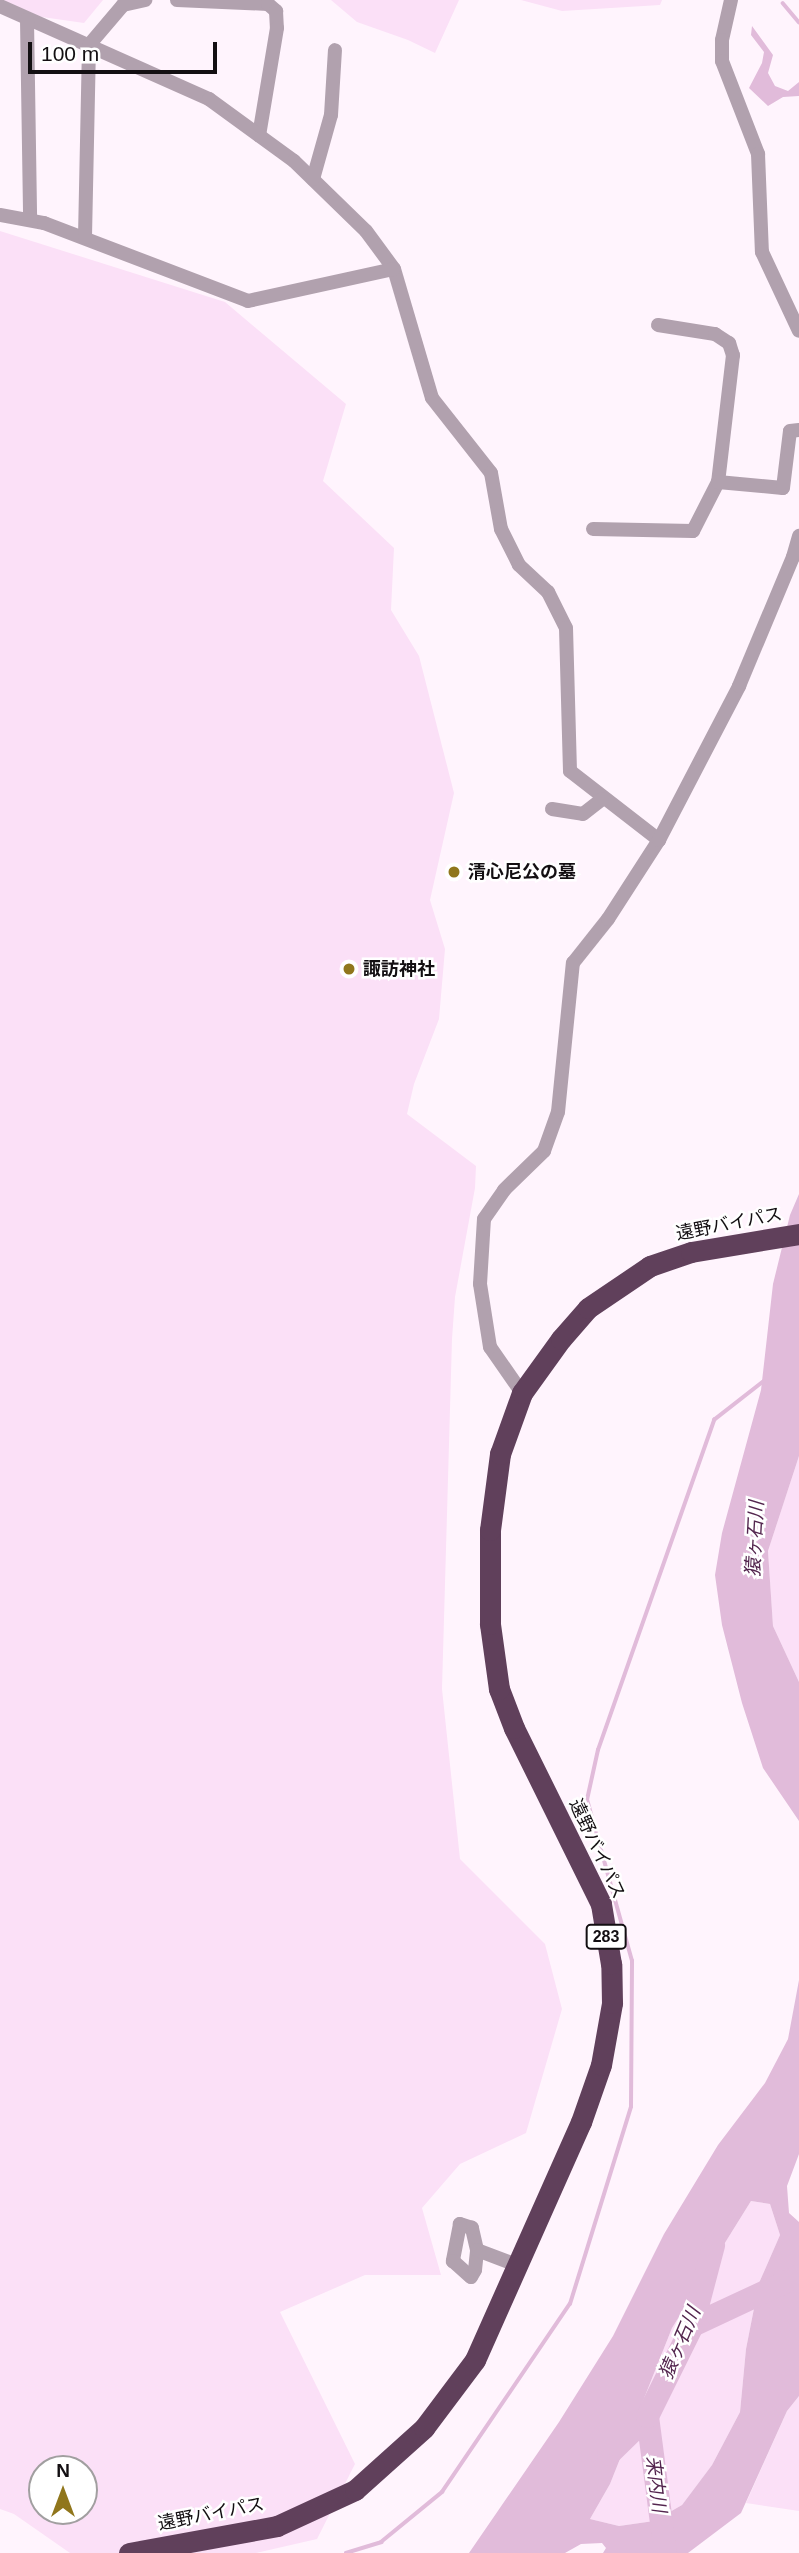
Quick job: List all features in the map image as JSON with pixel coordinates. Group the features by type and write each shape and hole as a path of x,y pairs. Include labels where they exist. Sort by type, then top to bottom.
{"highway":[{"name":"遠野バイパス","path":"129,2553 277,2525 355,2490 424,2428 475,2360 582,2122 601,2066 612,2003 611,1964 601,1904 514,1728 499,1689 490,1624 490,1530 500,1454 522,1393 561,1339 588,1308 650,1266 691,1252 799,1234"}],"street":[{"path":"85,237 89,45 123,5 145,0"},
{"path":"177,0 268,4 276,11 277,28 259,136"},
{"path":"731,0 722,40 722,61 758,154 762,252 799,331"},
{"path":"0,6 209,99 313,179 366,231 394,269 432,398 491,473 501,529 519,565 548,592 566,628 570,771 602,799 659,840"},
{"path":"0,15 27,20"},
{"path":"27,20 30,220"},
{"path":"313,179 331,114 335,50"},
{"path":"0,215 30,220 85,237 247,301 394,269"},
{"path":"593,529 693,531 718,482 733,355 729,343 715,334 658,325"},
{"path":"718,482 783,488 790,431 799,430"},
{"path":"522,1393 490,1347 480,1284 484,1219 504,1190 544,1151 558,1112 561,1058 573,963 608,919 659,840 739,686 793,557 799,536"},
{"path":"552,809 583,814 602,799"},
{"path":"477,2250 517,2265"}],"shaded area":[{"path":"0,0 103,0 84,23 0,11"},
{"path":"331,0 459,0 435,53 408,40 357,22"},
{"path":"521,0 662,0 660,5 562,11"},
{"path":"0,231 225,302 346,404 323,481 394,548 391,610 419,656 454,793 430,900 445,949 439,1019 414,1084 407,1114 476,1166 475,1188 455,1297 452,1339 442,1689 460,1859 545,1944 562,2009 526,2133 460,2164 422,2208 441,2275 365,2275 280,2312 355,2464 317,2539 256,2553 70,2553 30,2525 98,2525 98,2455 28,2455 28,2524 14,2514 0,2509"},
{"path":"799,1456 799,1682 773,1626 768,1551"},
{"path":"751,2201 770,2204 780,2235 759,2283 746,2349 740,2412 712,2465 682,2505 654,2521 619,2526 590,2519 610,2484 672,2328"},
{"path":"799,2396 799,2511 746,2503 787,2411"}],"water":[{"path":"752,26 773,55 768,73 775,86 788,91 799,82 799,96 783,97 768,106 749,88 762,63 764,52 751,35"},
{"path":"799,1194 799,1456 768,1551 773,1626 799,1682 799,1821 763,1768 742,1703 722,1625 715,1575 722,1533 761,1390 773,1284 790,1215"},
{"path":"799,1980 799,2154 787,2186 789,2213 799,2222 799,2396 787,2411 741,2513 688,2553 603,2553 606,2548 602,2543 581,2544 565,2553 469,2553 559,2422 613,2336 664,2234 718,2145 765,2083 788,2039","holes":["751,2201 770,2204 780,2235 759,2283 746,2349 740,2412 712,2465 682,2505 654,2521 619,2526 590,2519 610,2484 672,2328"]}],"waterway":[{"path":"783,3 799,22"},
{"path":"346,2553 381,2542 442,2492 570,2304 631,2107 632,1961 587,1800 598,1750 714,1420 764,1381"},
{"name":"猿ヶ石川","path":"608,2454 647,2416 692,2325 713,2245"},
{"path":"692,2325 799,2275"},
{"name":"来内川","path":"647,2416 665,2553"}],"place":[{"name":"清心尼公の墓","path":"454,872"},
{"name":"諏訪神社","path":"349,969"}]}
